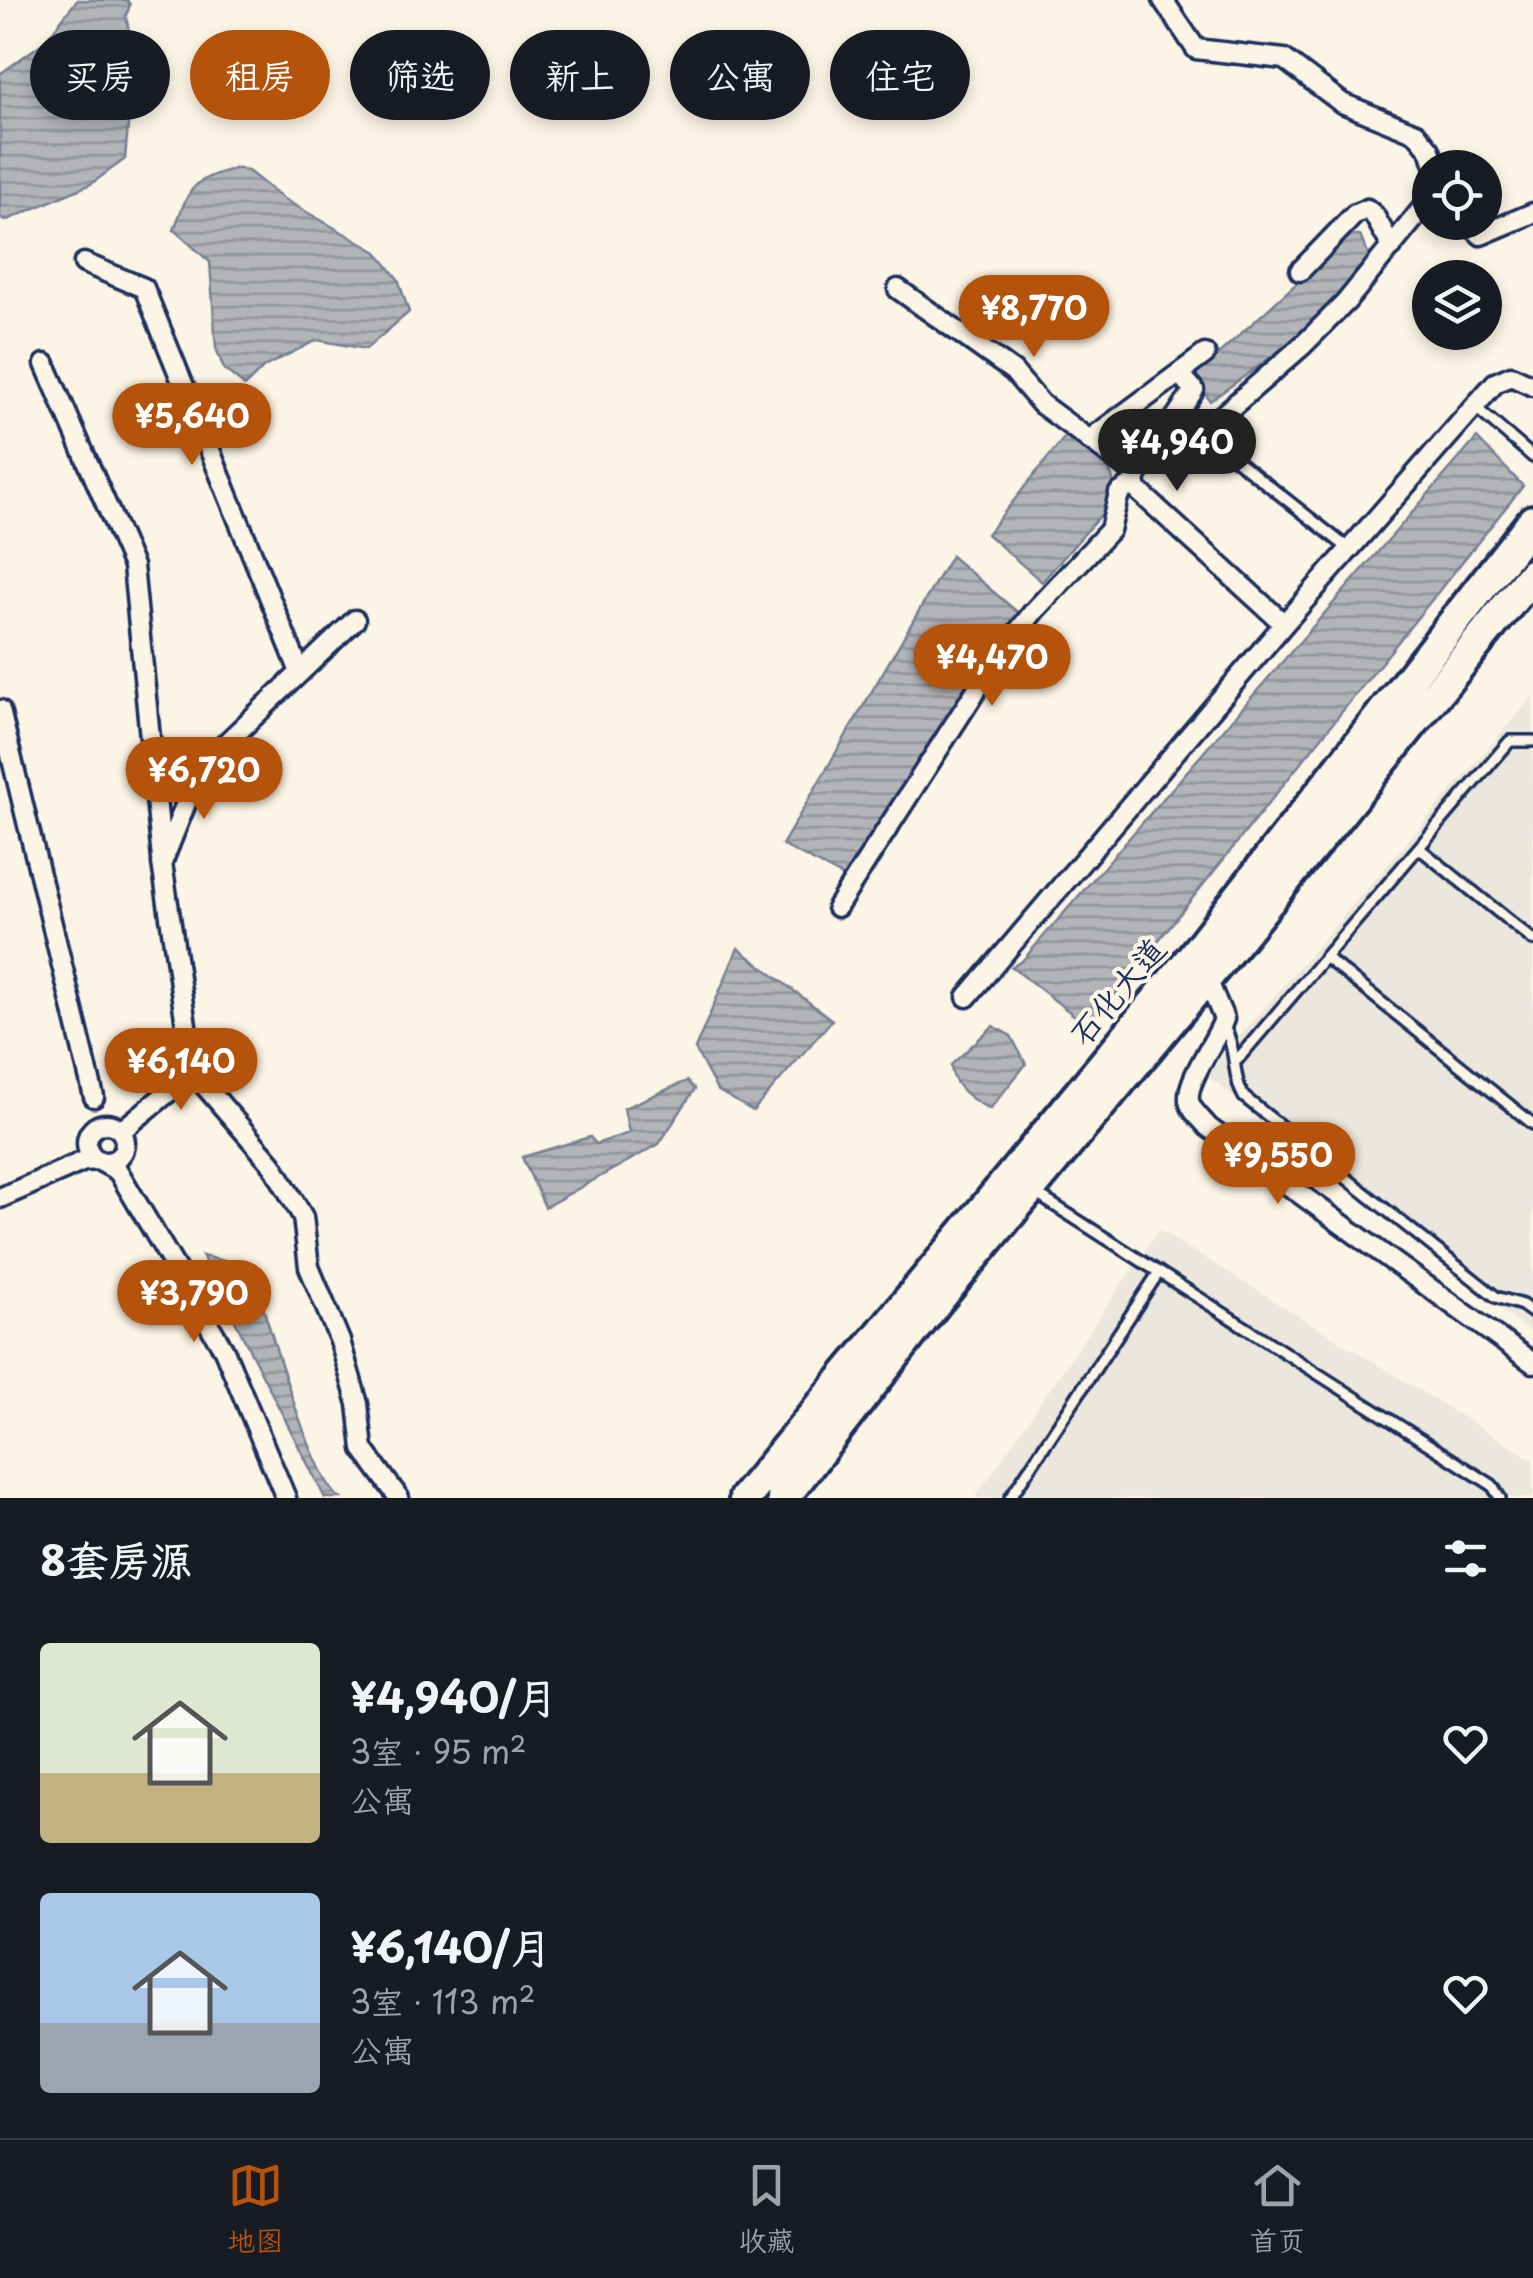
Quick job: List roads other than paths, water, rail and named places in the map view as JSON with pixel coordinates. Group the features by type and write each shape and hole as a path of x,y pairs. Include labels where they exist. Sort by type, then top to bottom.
{"main road":[{"name":"石化大道","path":"766,1494 1030,1190 1533,521"},
{"name":"石化大道","path":"766,1494 1199,968 1533,574"}],"street":[{"path":"1163,0 1196,49 1284,59 1342,102 1416,133 1430,150"},
{"path":"1300,271 1355,214 1367,209 1392,247"},
{"path":"1502,225 1533,212"},
{"path":"1178,414 1202,433 1346,302 1412,222"},
{"path":"84,262 144,288 300,672"},
{"path":"898,289 1013,372 1041,404 1136,481 1284,624"},
{"path":"1089,440 1205,354"},
{"path":"45,364 132,566 162,864 193,1072 272,1164 304,1218 309,1267 340,1341 358,1404 363,1449 400,1498"},
{"path":"837,907 996,661 1034,611 1110,530 1119,493 1136,481 1194,390 1179,373"},
{"path":"966,997 1494,383 1511,376 1533,386"},
{"path":"162,864 200,768 356,620"},
{"path":"0,710 94,1096 121,1135 126,1182"},
{"path":"1199,968 1224,1018 1192,1082 1188,1099 1208,1126 1533,1363"},
{"path":"0,1198 72,1165 98,1160 112,1162 121,1135 193,1072"},
{"path":"94,1096 89,1151 118,1171 126,1182 224,1350 286,1498"},
{"path":"72,1165 89,1136 105,1124 121,1135"}],"lane":[{"path":"1474,406 1533,458"},
{"path":"1202,433 1350,549"},
{"path":"1237,1060 1510,740 1533,741"},
{"path":"1418,848 1533,940"},
{"path":"1325,957 1533,1124"},
{"path":"1222,1024 1237,1060 1238,1086 1244,1097 1496,1297 1529,1311 1533,1298"},
{"path":"1030,1190 1492,1485 1500,1498"},
{"path":"1010,1498 1160,1272"}]}
